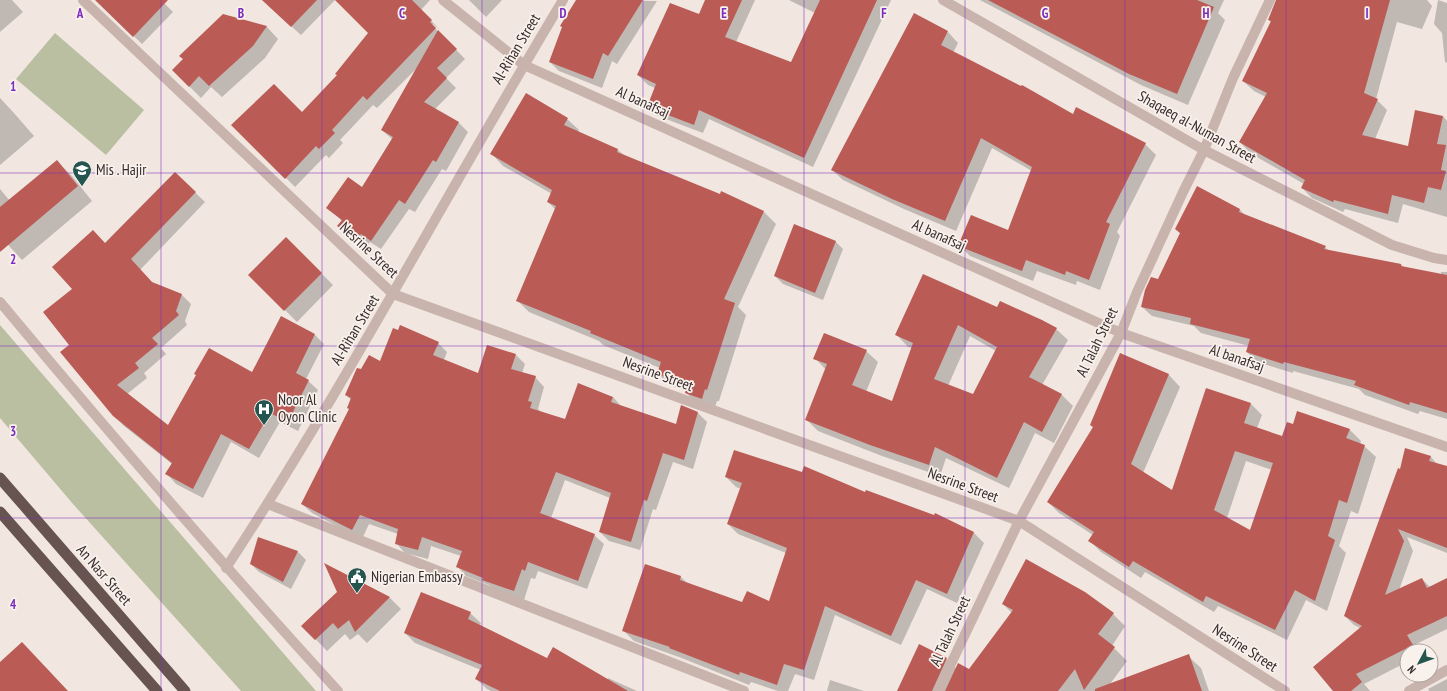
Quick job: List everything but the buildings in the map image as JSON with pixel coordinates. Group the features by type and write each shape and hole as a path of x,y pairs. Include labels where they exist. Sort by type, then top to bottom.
{"highway":[{"name":"An Nasr Street","path":"0,478 185,691"},
{"path":"0,512 157,691"}],"street":[{"name":"Nesrine Street","path":"83,0 393,294 1019,521 1284,691"},
{"name":"Al banafsaj","path":"443,0 524,65 1121,333 1447,447"},
{"name":"Al-Rihan Street","path":"226,568 268,504 393,294 524,65 563,0"},
{"name":"Shaqaeq al-Numan Street","path":"943,0 1204,150 1392,245 1434,258 1447,260"},
{"name":"Al Talah Street","path":"938,691 1019,521 1121,333 1137,292 1204,150 1233,78 1270,0"},
{"path":"0,302 79,397 226,568 338,691"},
{"path":"268,504 744,691"},
{"path":"1409,691 1447,670"}],"green space":[{"path":"55,33 144,110 106,155 16,79"},
{"path":"0,325 316,691 241,691 73,504 0,418"}],"place":[{"name":"Mis . Hajir","path":"82,187"},
{"name":"Noor Al Oyon Clinic","path":"264,426"},
{"name":"Nigerian Embassy","path":"357,594"}]}
